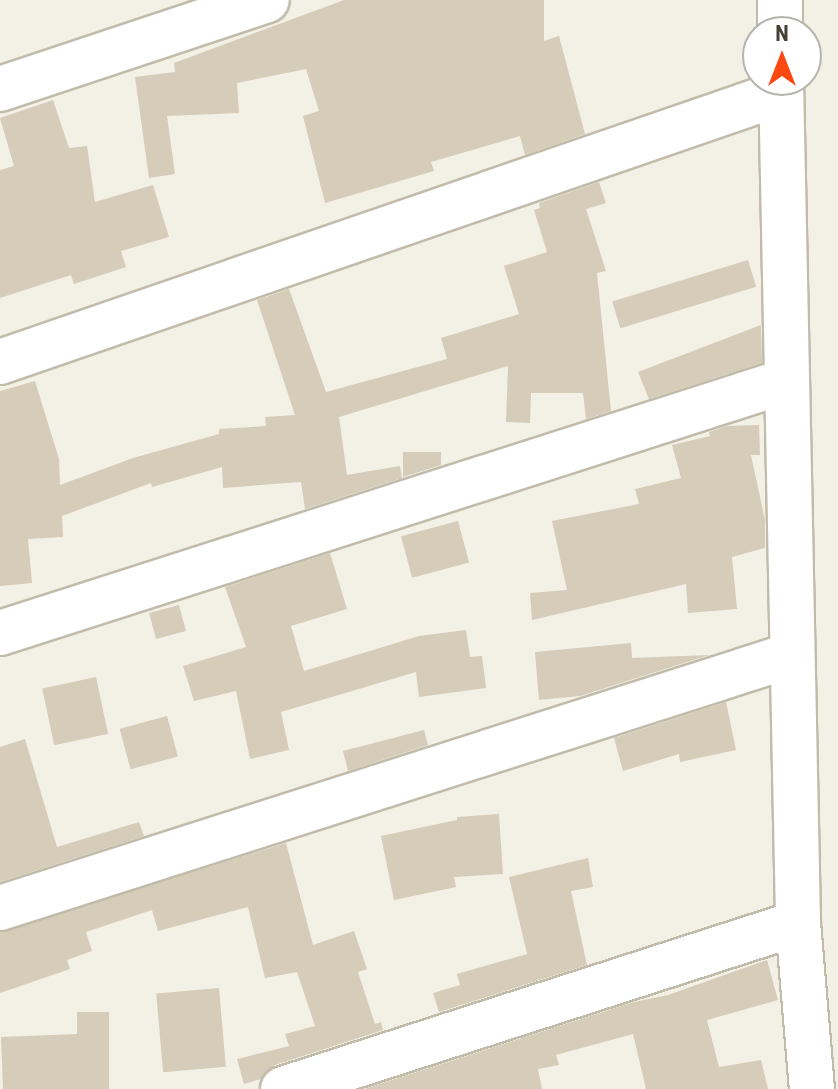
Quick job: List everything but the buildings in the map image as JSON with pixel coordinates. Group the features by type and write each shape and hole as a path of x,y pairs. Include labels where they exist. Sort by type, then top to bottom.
{"street":[{"path":"0,89 267,0"},
{"path":"0,362 753,96"},
{"path":"781,96 798,923 812,1089"},
{"path":"0,633 786,381"},
{"path":"0,908 792,655"},
{"path":"283,1089 798,923"}]}
